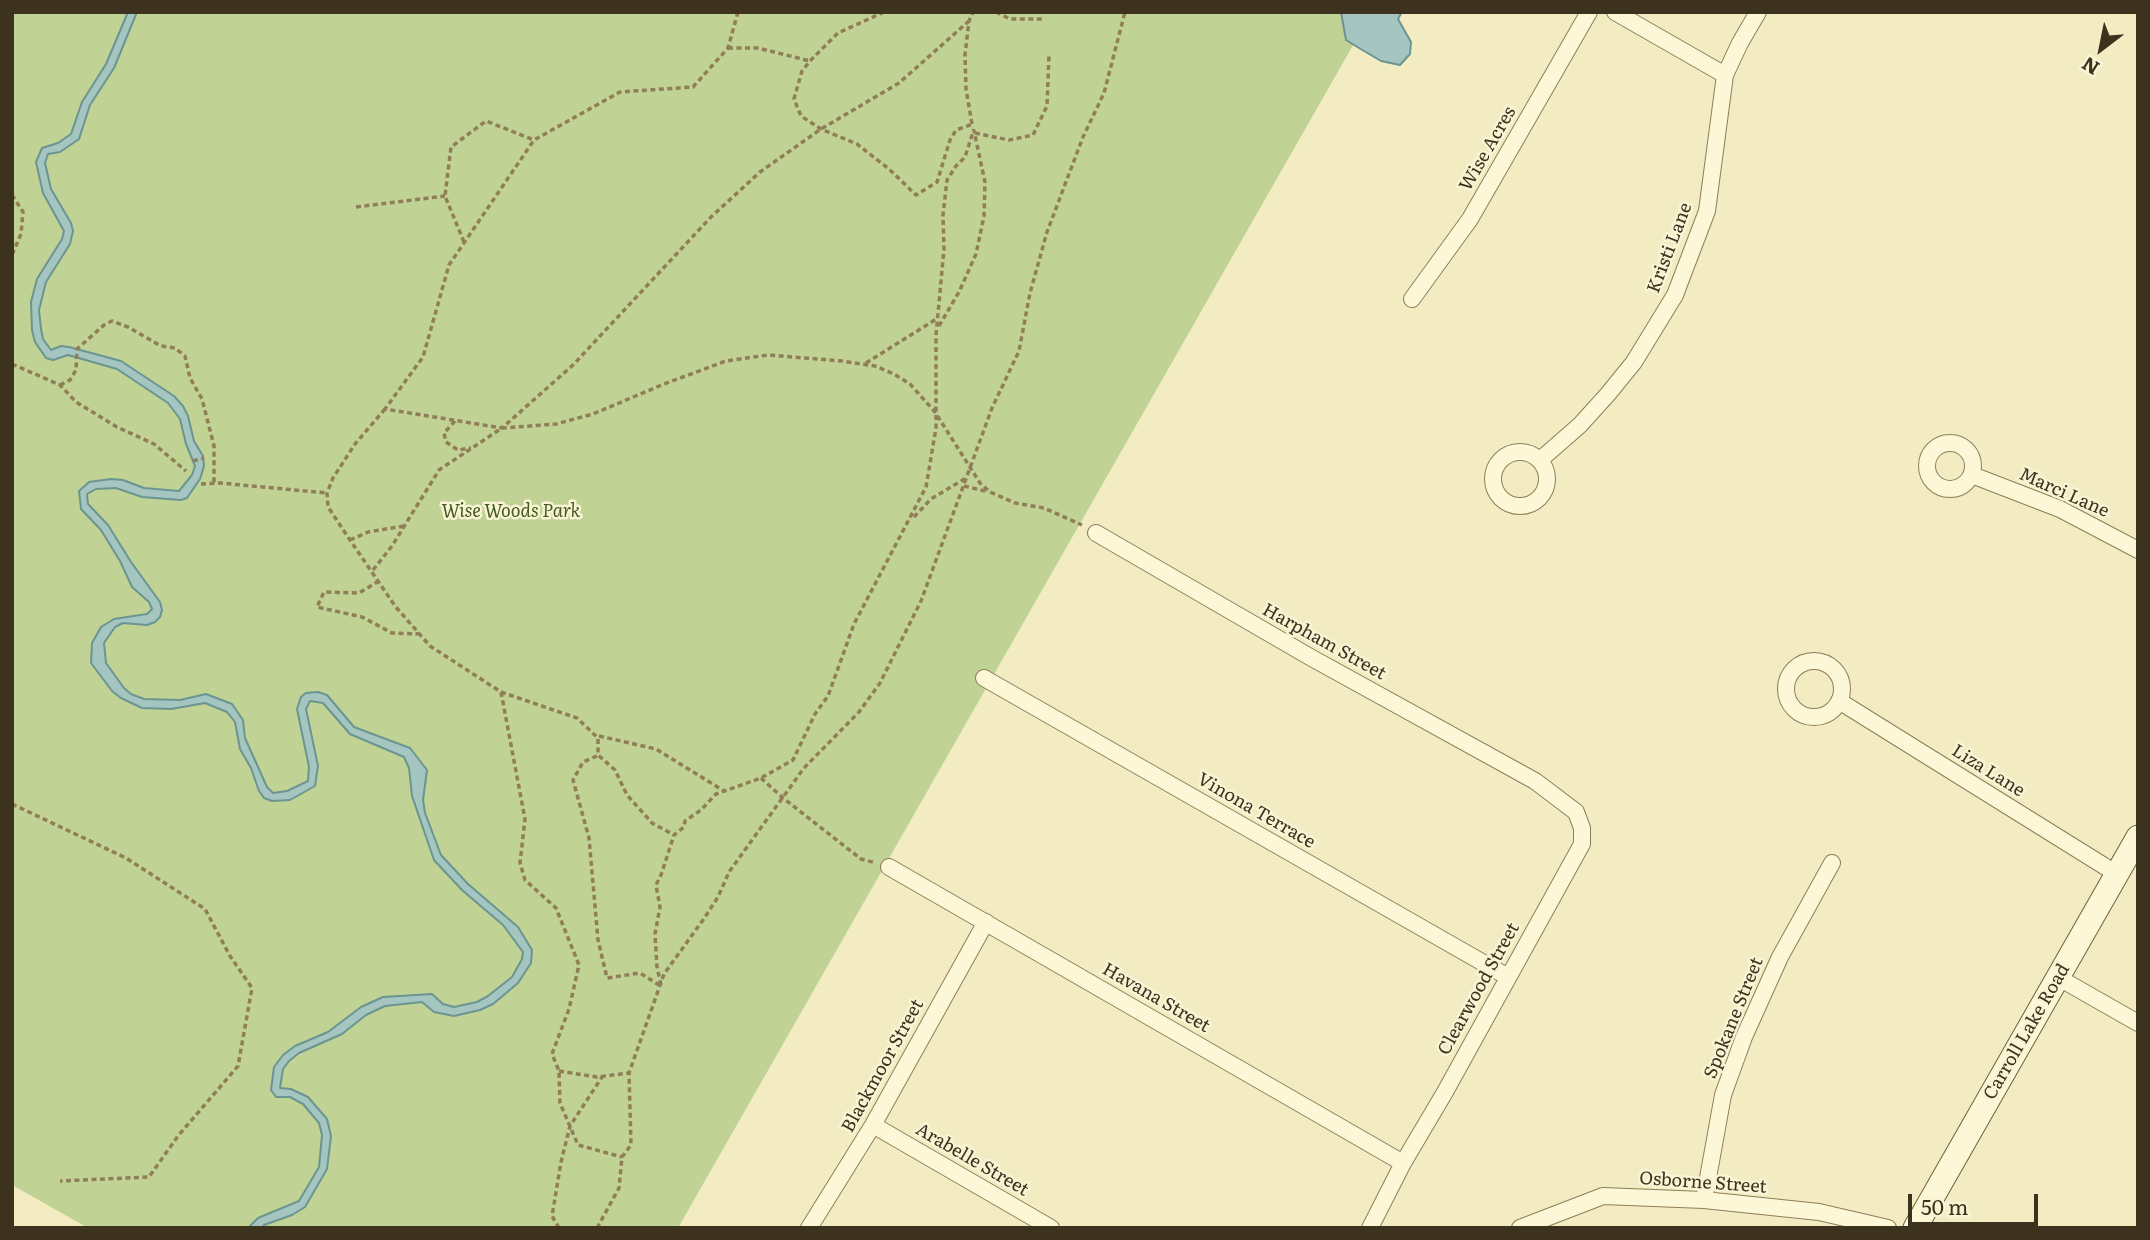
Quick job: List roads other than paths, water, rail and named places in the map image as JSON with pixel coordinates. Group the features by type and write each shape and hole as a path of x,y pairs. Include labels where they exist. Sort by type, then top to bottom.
{"street":[{"name":"Wise Acres","path":"1412,299 1470,219 1589,12"},
{"path":"1615,12 1725,75"},
{"name":"Kristi Lane","path":"1540,460 1580,425 1608,394 1634,362 1675,295 1707,211 1725,75 1758,12"},
{"name":"Marci Lane","path":"1972,475 2060,509 2138,550"},
{"name":"Harpham Street","path":"1096,533 1310,657 1535,781"},
{"name":"Vinona Terrace","path":"984,678 1508,977"},
{"name":"Liza Lane","path":"1839,701 2116,874"},
{"name":"Clearwood Street","path":"1370,1228 1403,1163 1582,844 1582,828 1576,812 1535,781"},
{"name":"Carroll Lake Road","path":"1915,1228 2138,836"},
{"name":"Spokane Street","path":"1704,1200 1723,1095 1744,1037 1780,957 1832,863"},
{"name":"Havana Street","path":"889,867 1403,1163"},
{"name":"Blackmoor Street","path":"809,1228 873,1125 986,922"},
{"path":"2059,978 2138,1023"},
{"name":"Arabelle Street","path":"873,1125 1051,1228"},
{"name":"Osborne Street","path":"1520,1228 1603,1196 1704,1200 1819,1212 1888,1228"}],"water":[{"path":"128,12 137,12 114,68 90,105 79,139 60,152 48,154 45,163 51,189 73,231 70,244 46,282 39,310 41,329 43,339 51,350 61,346 69,347 121,361 174,396 188,416 204,466 200,479 187,498 181,500 142,497 116,488 96,489 87,494 88,504 108,525 160,602 162,610 155,622 147,625 123,623 115,627 104,643 106,663 124,688 144,699 180,700 206,694 232,704 243,720 245,738 267,787 273,793 287,791 308,781 309,767 297,709 301,697 306,693 318,692 327,695 354,727 410,748 427,770 423,800 425,813 441,855 468,884 518,927 532,950 531,963 518,983 493,1004 480,1010 454,1016 434,1012 422,1002 385,1006 366,1015 342,1034 299,1053 289,1061 283,1069 280,1088 291,1089 308,1097 327,1119 331,1136 327,1169 305,1207 262,1228 248,1228 258,1218 299,1201 319,1167 322,1135 319,1123 303,1104 290,1097 276,1097 271,1090 274,1067 283,1055 295,1046 328,1032 361,1007 383,997 432,994 443,1004 454,1007 477,1002 512,977 523,952 503,925 462,890 434,860 412,796 409,768 404,757 350,734 323,703 310,701 306,709 318,766 315,786 290,800 272,801 264,798 259,791 251,768 240,749 235,722 227,712 205,703 171,709 142,708 112,691 91,663 92,643 101,627 114,619 147,614 152,609 149,602 132,587 101,530 81,509 79,491 89,482 111,479 123,480 144,488 179,491 192,475 195,466 180,419 168,403 117,369 68,355 53,360 46,358 35,342 32,330 31,302 37,279 62,239 64,231 43,193 36,162 42,148 58,143 71,134 82,102 106,64"},
{"path":"1341,12 1402,12 1398,19 1411,42 1410,54 1400,65 1381,61 1359,48 1346,40"}],"park label":[{"name":"Wise Woods Park","path":"511,512"}]}
